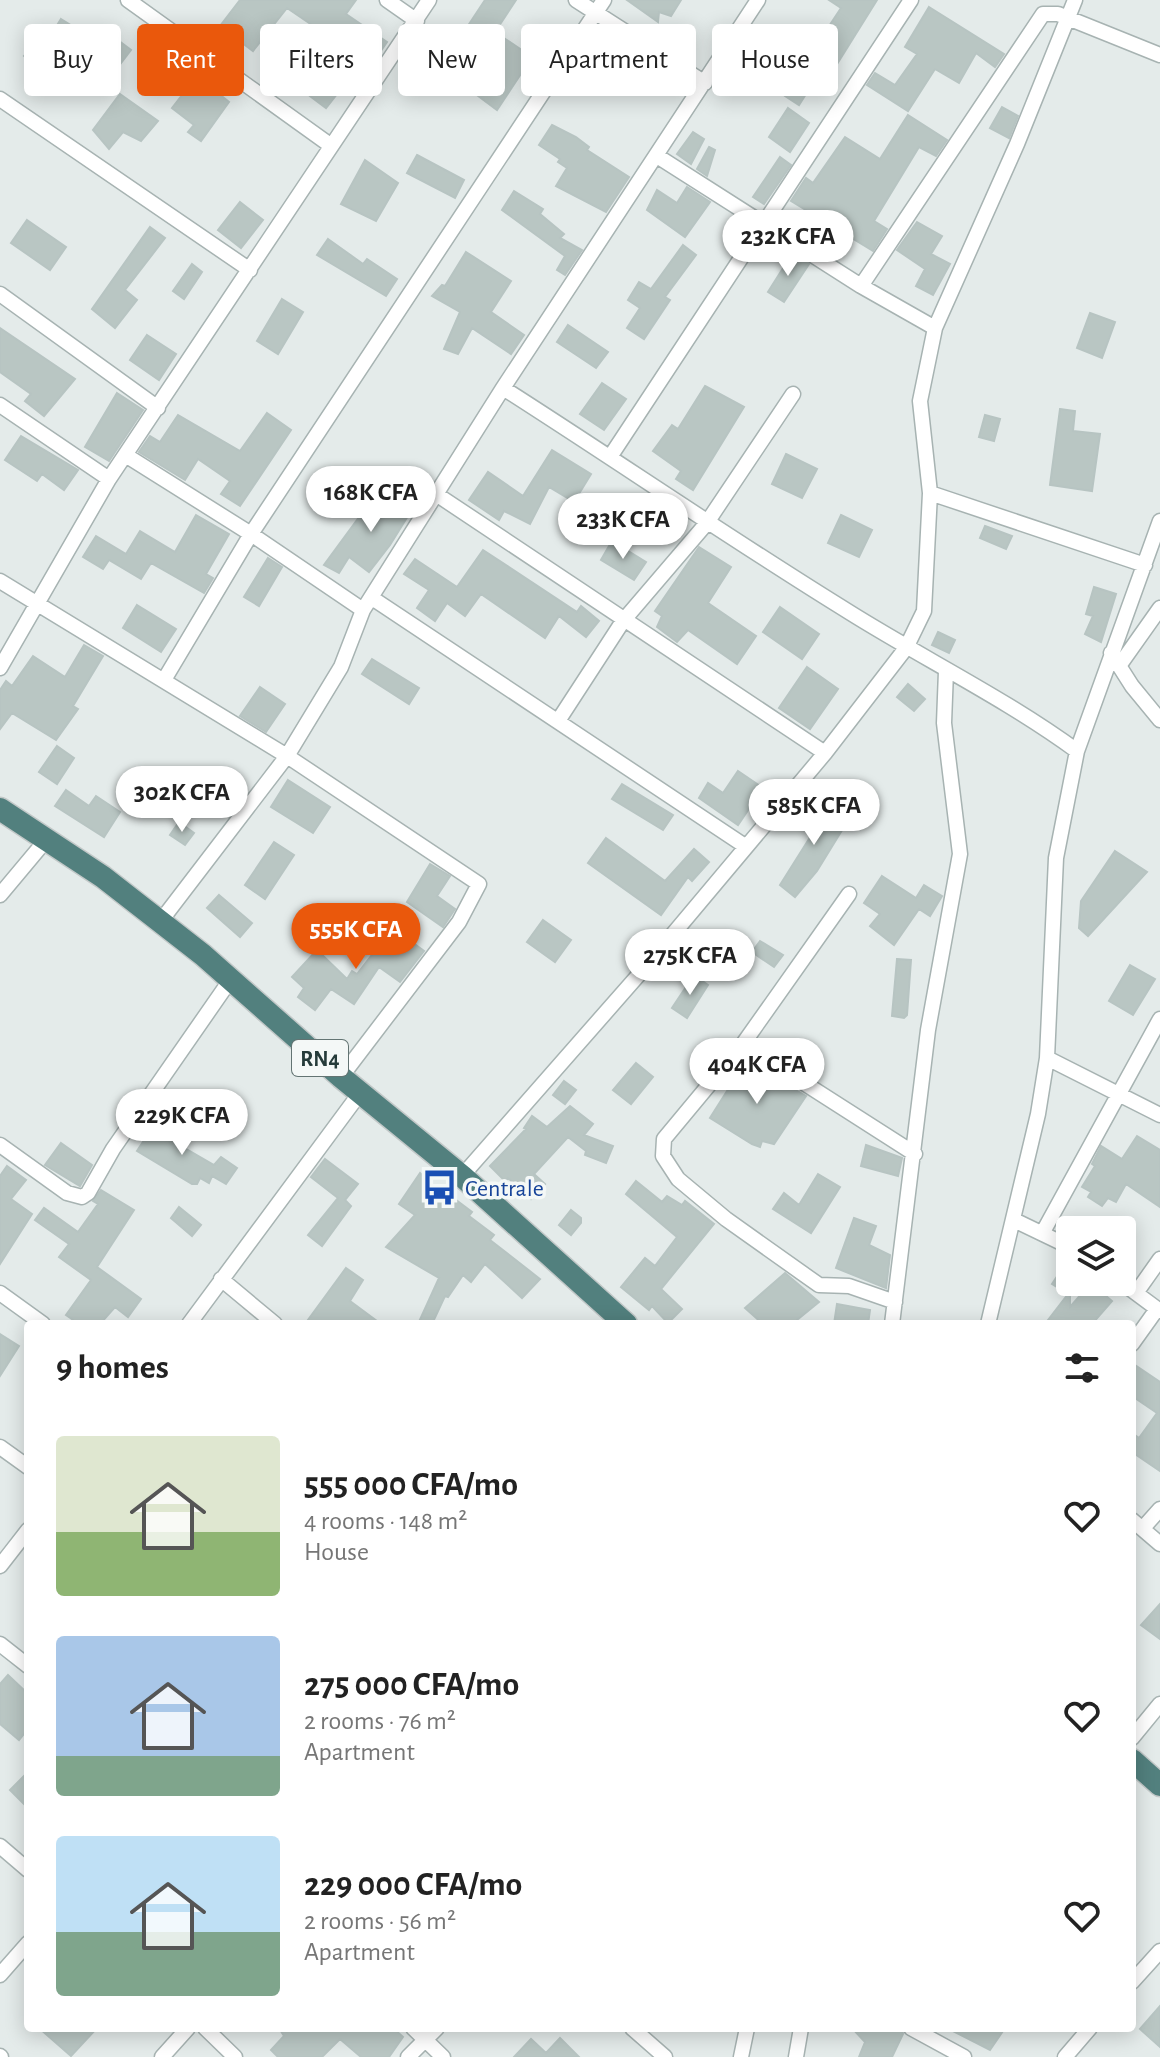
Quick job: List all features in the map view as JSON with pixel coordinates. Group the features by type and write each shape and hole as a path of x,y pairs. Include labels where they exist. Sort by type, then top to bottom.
{"highway":[{"name":"RN4","path":"0,809 103,877 231,979 341,1077 462,1176 618,1320"},
{"path":"1136,1764 1160,1785"}],"street":[{"path":"128,0 330,145"},
{"path":"387,0 417,21"},
{"path":"0,668 109,479 429,0"},
{"path":"576,0 600,6 705,83"},
{"path":"160,922 287,756 341,667 368,604 436,494 758,0"},
{"path":"610,457 911,0"},
{"path":"462,1176 642,971 825,753 906,648 924,611 930,493 920,401 935,328 1017,144 1075,0"},
{"path":"164,680 251,534 600,6"},
{"path":"861,286 1035,21 1048,13 1066,17 1160,55"},
{"path":"0,99 250,270"},
{"path":"657,156 861,286 935,328"},
{"path":"0,294 158,408"},
{"path":"503,388 706,524 906,648 1039,724 1077,751"},
{"path":"558,721 623,621 706,524 793,394"},
{"path":"0,405 109,479"},
{"path":"127,456 558,721 745,846"},
{"path":"930,493 1145,565"},
{"path":"436,494 825,753"},
{"path":"989,1320 1014,1220 1047,1058 1056,858 1077,751 1115,659 1160,521"},
{"path":"0,581 287,756 479,884 459,922 341,1077"},
{"path":"1115,659 1160,608"},
{"path":"1115,659 1160,720"},
{"path":"893,1320 928,1030 960,854 944,723 946,671"},
{"path":"0,895 46,840"},
{"path":"849,894 743,1044 664,1139 663,1156 678,1179 726,1219 819,1285 849,1286 895,1302"},
{"path":"0,1145 67,1193 82,1197 88,1193 113,1149 231,979"},
{"path":"1043,1232 1160,1019"},
{"path":"743,1044 915,1154"},
{"path":"1047,1058 1160,1115"},
{"path":"192,1320 360,1093"},
{"path":"1014,1220 1056,1239"},
{"path":"1136,1339 1158,1310 1136,1293 1160,1259"},
{"path":"221,1279 270,1320"},
{"path":"0,1293 37,1320"},
{"path":"0,1447 24,1464"},
{"path":"1160,1509 1138,1524 1160,1544"},
{"path":"0,1566 24,1535"},
{"path":"0,1644 24,1663"},
{"path":"1136,1733 1160,1704"},
{"path":"0,1846 24,1867"},
{"path":"0,1975 24,1948"},
{"path":"1136,1978 1160,1951"},
{"path":"162,2057 184,2032"},
{"path":"209,2032 235,2057"},
{"path":"418,2032 443,2057"},
{"path":"408,2057 433,2032"},
{"path":"637,2032 665,2057"},
{"path":"741,2057 746,2032"},
{"path":"796,2057 800,2032"},
{"path":"918,2032 964,2057"},
{"path":"1065,2057 1087,2032"}],"building":[{"path":"240,0 356,0 346,14 361,24 311,24 287,8 274,24 260,24 260,42 253,51 244,44 244,24 222,24"},
{"path":"485,0 516,0 500,24 469,24"},
{"path":"627,0 681,0 671,16 659,12 658,22"},
{"path":"829,0 877,0 838,62 838,24 830,24 841,8"},
{"path":"929,7 1004,54 995,67 976,53 959,83 935,69 908,111 867,85 875,73 895,85 917,54 905,47"},
{"path":"505,39 521,50 521,74 497,110 478,96 505,96"},
{"path":"121,42 131,50 121,63"},
{"path":"121,95 158,121 141,141 123,132 109,149 93,130"},
{"path":"181,96 222,96 229,102 201,141 188,132 194,125 172,108"},
{"path":"310,96 335,96 326,108"},
{"path":"785,96 805,96 799,105"},
{"path":"1002,107 1018,116 1009,138 990,128"},
{"path":"788,108 809,123 790,152 769,137"},
{"path":"908,115 947,140 936,156 919,147 874,221 887,229 873,251 791,201 806,178 813,183 845,137 880,159"},
{"path":"552,125 576,137 589,147 587,150 629,177 606,212 556,186 567,168 558,162 560,159 539,145"},
{"path":"693,132 704,139 691,164 677,154"},
{"path":"709,147 715,150 707,176 697,169"},
{"path":"417,155 464,180 455,198 407,173"},
{"path":"780,157 791,165 764,204 753,197"},
{"path":"365,160 398,183 376,221 341,204"},
{"path":"687,187 710,202 685,237 647,210 657,190 677,203"},
{"path":"514,191 543,209 540,214 564,234 560,238 582,250 565,275 557,270 565,256 502,210"},
{"path":"240,202 263,220 241,248 218,230"},
{"path":"27,220 66,247 50,270 11,243"},
{"path":"917,222 942,236 931,254 950,264 933,295 916,286 925,269 897,250"},
{"path":"150,227 165,238 125,290 137,300 115,328 92,309"},
{"path":"328,239 363,264 367,259 397,279 386,296 317,255"},
{"path":"683,245 696,255 665,297 670,300 644,339 627,328 640,308 628,300 639,282 651,289"},
{"path":"466,252 511,281 491,312 524,335 511,354 472,328 458,354 444,349 460,312 432,296 442,285 445,286"},
{"path":"792,254 809,264 784,302 768,292"},
{"path":"192,264 202,272 184,299 173,291"},
{"path":"282,299 303,312 278,354 257,341"},
{"path":"1090,313 1115,322 1102,358 1077,348"},
{"path":"568,325 608,352 596,368 557,342"},
{"path":"0,328 75,379 44,416 25,401 31,394 0,372"},
{"path":"147,335 176,354 159,380 130,360"},
{"path":"602,383 626,399 604,430 580,414"},
{"path":"705,386 744,407 693,490 676,479 681,471 653,451 672,425 678,429"},
{"path":"117,393 143,410 109,461 85,447"},
{"path":"1060,409 1075,411 1073,431 1100,434 1092,491 1050,485"},
{"path":"267,413 291,430 240,506 221,494 230,481 198,459 185,480 139,452 150,436 160,442 178,415 240,451"},
{"path":"985,415 1000,419 994,441 979,437"},
{"path":"21,436 78,470 64,490 42,474 37,481 5,460"},
{"path":"552,450 591,474 574,502 549,487 530,524 504,511 499,520 469,500 488,472 523,496"},
{"path":"786,454 817,469 802,498 772,484"},
{"path":"379,490 411,511 390,545 369,572 349,557 339,573 324,565"},
{"path":"196,515 229,534 206,574 213,578 204,593 151,563 141,579 109,560 103,569 83,557 96,536 126,554 140,531 175,552"},
{"path":"841,515 872,530 859,557 828,543"},
{"path":"985,526 1012,536 1006,549 980,538"},
{"path":"612,541 646,562 634,580 601,560"},
{"path":"699,547 731,567 708,603 756,636 737,664 688,630 677,642 657,627 662,616 655,611"},
{"path":"483,550 577,612 581,606 599,621 586,637 559,616 545,638 481,594 465,616 447,603 435,621 417,608 429,590 404,574 415,559 457,587"},
{"path":"268,558 282,567 259,606 244,597"},
{"path":"1094,587 1116,594 1101,642 1085,634 1093,616 1086,614"},
{"path":"137,605 176,629 161,652 123,628"},
{"path":"780,607 819,634 802,659 763,632"},
{"path":"938,632 955,640 949,653 932,645"},
{"path":"84,645 103,656 73,706 78,709 56,740 12,713 0,729 0,690 6,681 12,686 33,656 65,677"},
{"path":"372,659 419,688 409,704 362,674"},
{"path":"807,667 838,689 810,729 779,708"},
{"path":"908,684 925,699 914,711 897,697"},
{"path":"260,687 285,704 266,732 240,716"},
{"path":"57,746 74,758 57,784 39,772"},
{"path":"738,771 763,788 738,825 699,798 708,783 723,793"},
{"path":"288,780 330,807 313,833 271,807"},
{"path":"622,784 673,815 663,830 612,799"},
{"path":"66,790 89,806 96,796 120,812 104,837 55,806"},
{"path":"814,801 847,822 817,871 795,897 780,885 814,831 801,823"},
{"path":"179,822 194,833 185,845 170,835"},
{"path":"606,838 665,881 694,849 709,862 692,881 688,877 661,915 588,863"},
{"path":"274,842 294,855 265,899 245,885"},
{"path":"1115,851 1147,872 1088,936 1079,928 1081,901"},
{"path":"430,864 450,876 437,896 455,909 443,927 407,902"},
{"path":"882,876 916,898 924,885 942,896 930,916 919,909 894,945 870,926 880,914 864,903"},
{"path":"219,895 252,923 240,937 207,908"},
{"path":"543,920 571,940 555,962 527,942"},
{"path":"393,928 424,951 400,982 379,967 354,1004 331,989 315,1010 298,997 304,988 292,977 317,950 347,979 352,971 357,974"},
{"path":"760,941 783,955 774,967 752,952"},
{"path":"897,959 911,960 907,1015 904,1018 892,1016"},
{"path":"1130,965 1155,979 1133,1015 1109,1001"},
{"path":"694,975 708,985 687,1018 672,1008"},
{"path":"746,1061 806,1096 774,1144 762,1141 760,1147 752,1144 710,1118"},
{"path":"636,1063 653,1077 631,1104 613,1090"},
{"path":"564,1081 576,1090 565,1104 553,1095"},
{"path":"570,1106 593,1124 584,1135 613,1146 606,1163 585,1155 586,1151 568,1137 534,1174 545,1184 531,1199 490,1166 526,1129 532,1116 547,1127"},
{"path":"158,1119 182,1133 176,1143 214,1165 221,1157 237,1168 226,1184 212,1176 209,1183 200,1178 197,1184 192,1184 137,1151"},
{"path":"1137,1136 1160,1150 1160,1207 1126,1184 1116,1202 1108,1198 1102,1206 1088,1197 1091,1192 1082,1187 1095,1166 1092,1164 1101,1146 1122,1159"},
{"path":"61,1143 92,1165 80,1186 45,1165"},
{"path":"866,1145 902,1158 898,1176 861,1166"},
{"path":"325,1159 358,1184 345,1200 351,1206 322,1246 308,1235 338,1198 311,1177"},
{"path":"7,1166 26,1180 11,1199 32,1214 0,1264 0,1176"},
{"path":"420,1173 452,1206 456,1200 472,1212 469,1216 494,1235 490,1240 540,1279 522,1298 485,1264 471,1282 463,1275 448,1297 445,1296 434,1320 420,1320 439,1278 386,1247 415,1215 399,1204"},
{"path":"818,1174 840,1187 811,1233 773,1209 784,1193 799,1205"},
{"path":"636,1181 662,1202 667,1196 682,1205 685,1201 714,1224 661,1289 682,1309 671,1320 665,1320 652,1306 649,1310 621,1287 645,1258 655,1266 677,1237 626,1194"},
{"path":"101,1190 134,1210 97,1267 141,1299 128,1317 115,1307 104,1320 73,1320 66,1315 91,1280 59,1257 69,1244 35,1220 44,1208 78,1232 98,1204 93,1201"},
{"path":"179,1207 201,1225 192,1236 171,1218"},
{"path":"571,1210 581,1218 581,1223 571,1235 559,1225"},
{"path":"854,1218 876,1226 869,1245 890,1255 886,1288 836,1268"},
{"path":"346,1268 363,1280 350,1301 376,1320 308,1320"},
{"path":"785,1273 819,1302 797,1320 758,1320 745,1308"},
{"path":"1066,1296 1070,1296 1070,1307 1080,1296 1106,1296 1112,1301 1095,1320 1048,1320"},
{"path":"837,1304 870,1310 869,1320 835,1320"},
{"path":"0,1334 19,1346 0,1376"},
{"path":"1136,1366 1160,1382 1160,1471 1136,1455 1136,1436 1139,1438 1157,1413 1136,1399"},
{"path":"1160,1604 1160,1639 1141,1625"},
{"path":"8,1675 24,1690 24,1734 19,1740 0,1724 0,1684"},
{"path":"24,1776 24,1804 10,1790"},
{"path":"1160,2006 1160,2047 1140,2029"},
{"path":"44,2032 93,2032 71,2056"},
{"path":"282,2032 397,2032 403,2037 389,2057 361,2057 340,2039 322,2057 278,2057 271,2050 284,2036"},
{"path":"856,2032 903,2034 892,2057 859,2057 865,2042"},
{"path":"955,2032 1002,2032 990,2050"},
{"path":"560,2038 579,2057 514,2057 531,2039 546,2053"}],"place":[{"name":"Centrale","path":"439,1188"}]}
